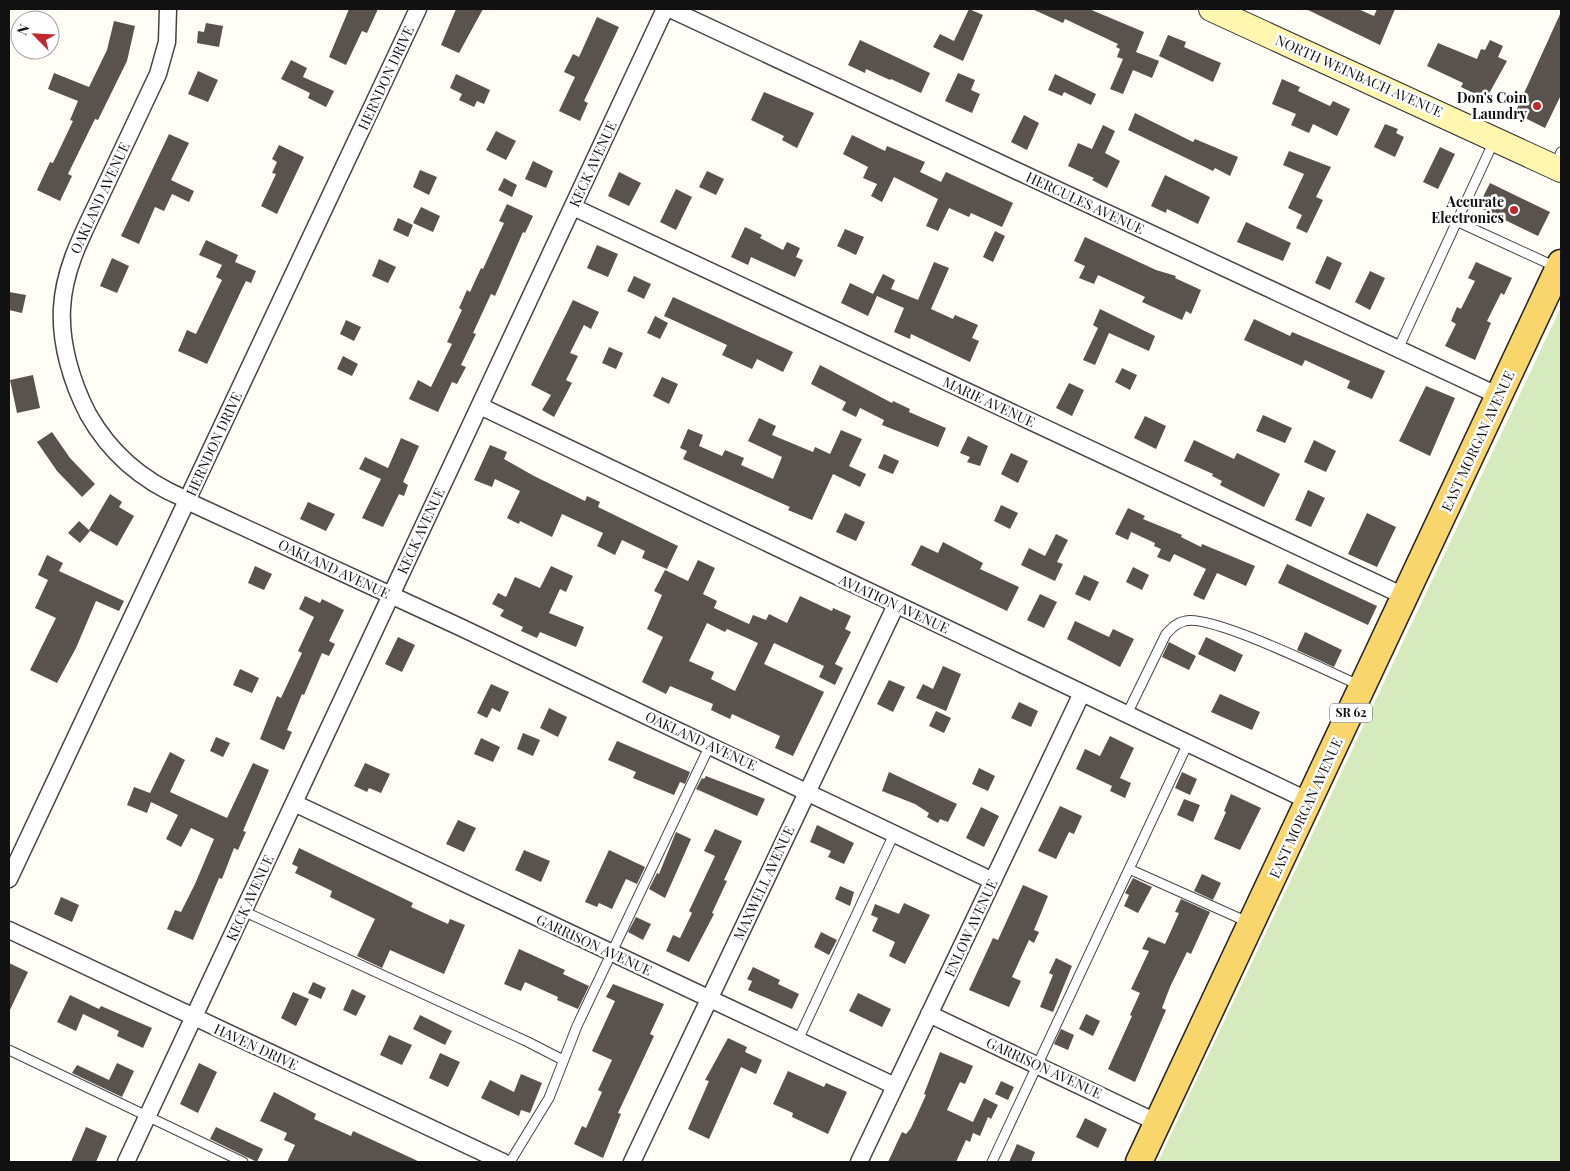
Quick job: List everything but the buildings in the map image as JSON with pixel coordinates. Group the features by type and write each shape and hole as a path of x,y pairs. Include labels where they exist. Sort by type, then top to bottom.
{"main road":[{"name":"NORTH WEINBACH AVENUE","path":"1211,9 1496,138 1559,163"},
{"name":"EAST MORGAN AVENUE","path":"1139,1162 1406,597 1560,265"}],"street":[{"name":"OAKLAND AVENUE","path":"168,9 167,42 158,74 73,255 62,307 62,330 69,369 82,403 106,441 123,460 145,478 187,501 710,745 993,881"},
{"name":"HERNDON DRIVE","path":"9,879 418,9"},
{"name":"KECK AVENUE","path":"126,1162 665,9"},
{"name":"HERCULES AVENUE","path":"670,9 1499,396"},
{"name":"MARIE AVENUE","path":"573,207 1406,597"},
{"name":"AVIATION AVENUE","path":"480,406 1309,801"},
{"name":"MAXWELL AVENUE","path":"632,1162 896,604"},
{"name":"ENLOW AVENUE","path":"859,1162 1082,693"},
{"name":"GARRISON AVENUE","path":"294,803 895,1086"},
{"name":"HAVEN DRIVE","path":"9,930 503,1162"},
{"name":"GARRISON AVENUE","path":"929,1014 1158,1122"}],"lane":[{"path":"1398,349 1496,138"},
{"path":"1456,221 1560,265"},
{"path":"1127,714 1166,634 1175,625 1186,620 1203,622 1228,629 1363,687"},
{"path":"992,1162 1188,744"},
{"path":"510,1162 549,1098 563,1060 710,745"},
{"path":"798,1040 894,834"},
{"path":"1129,869 1252,924"},
{"path":"243,912 528,1042 563,1060"},
{"path":"9,1050 242,1162"}],"green space":[{"path":"1561,307 1561,1162 1158,1162 1204,1064"}],"place":[{"name":"Don's Coin Laundry","path":"1537,106"},
{"name":"Accurate Electronics","path":"1514,210"}]}
